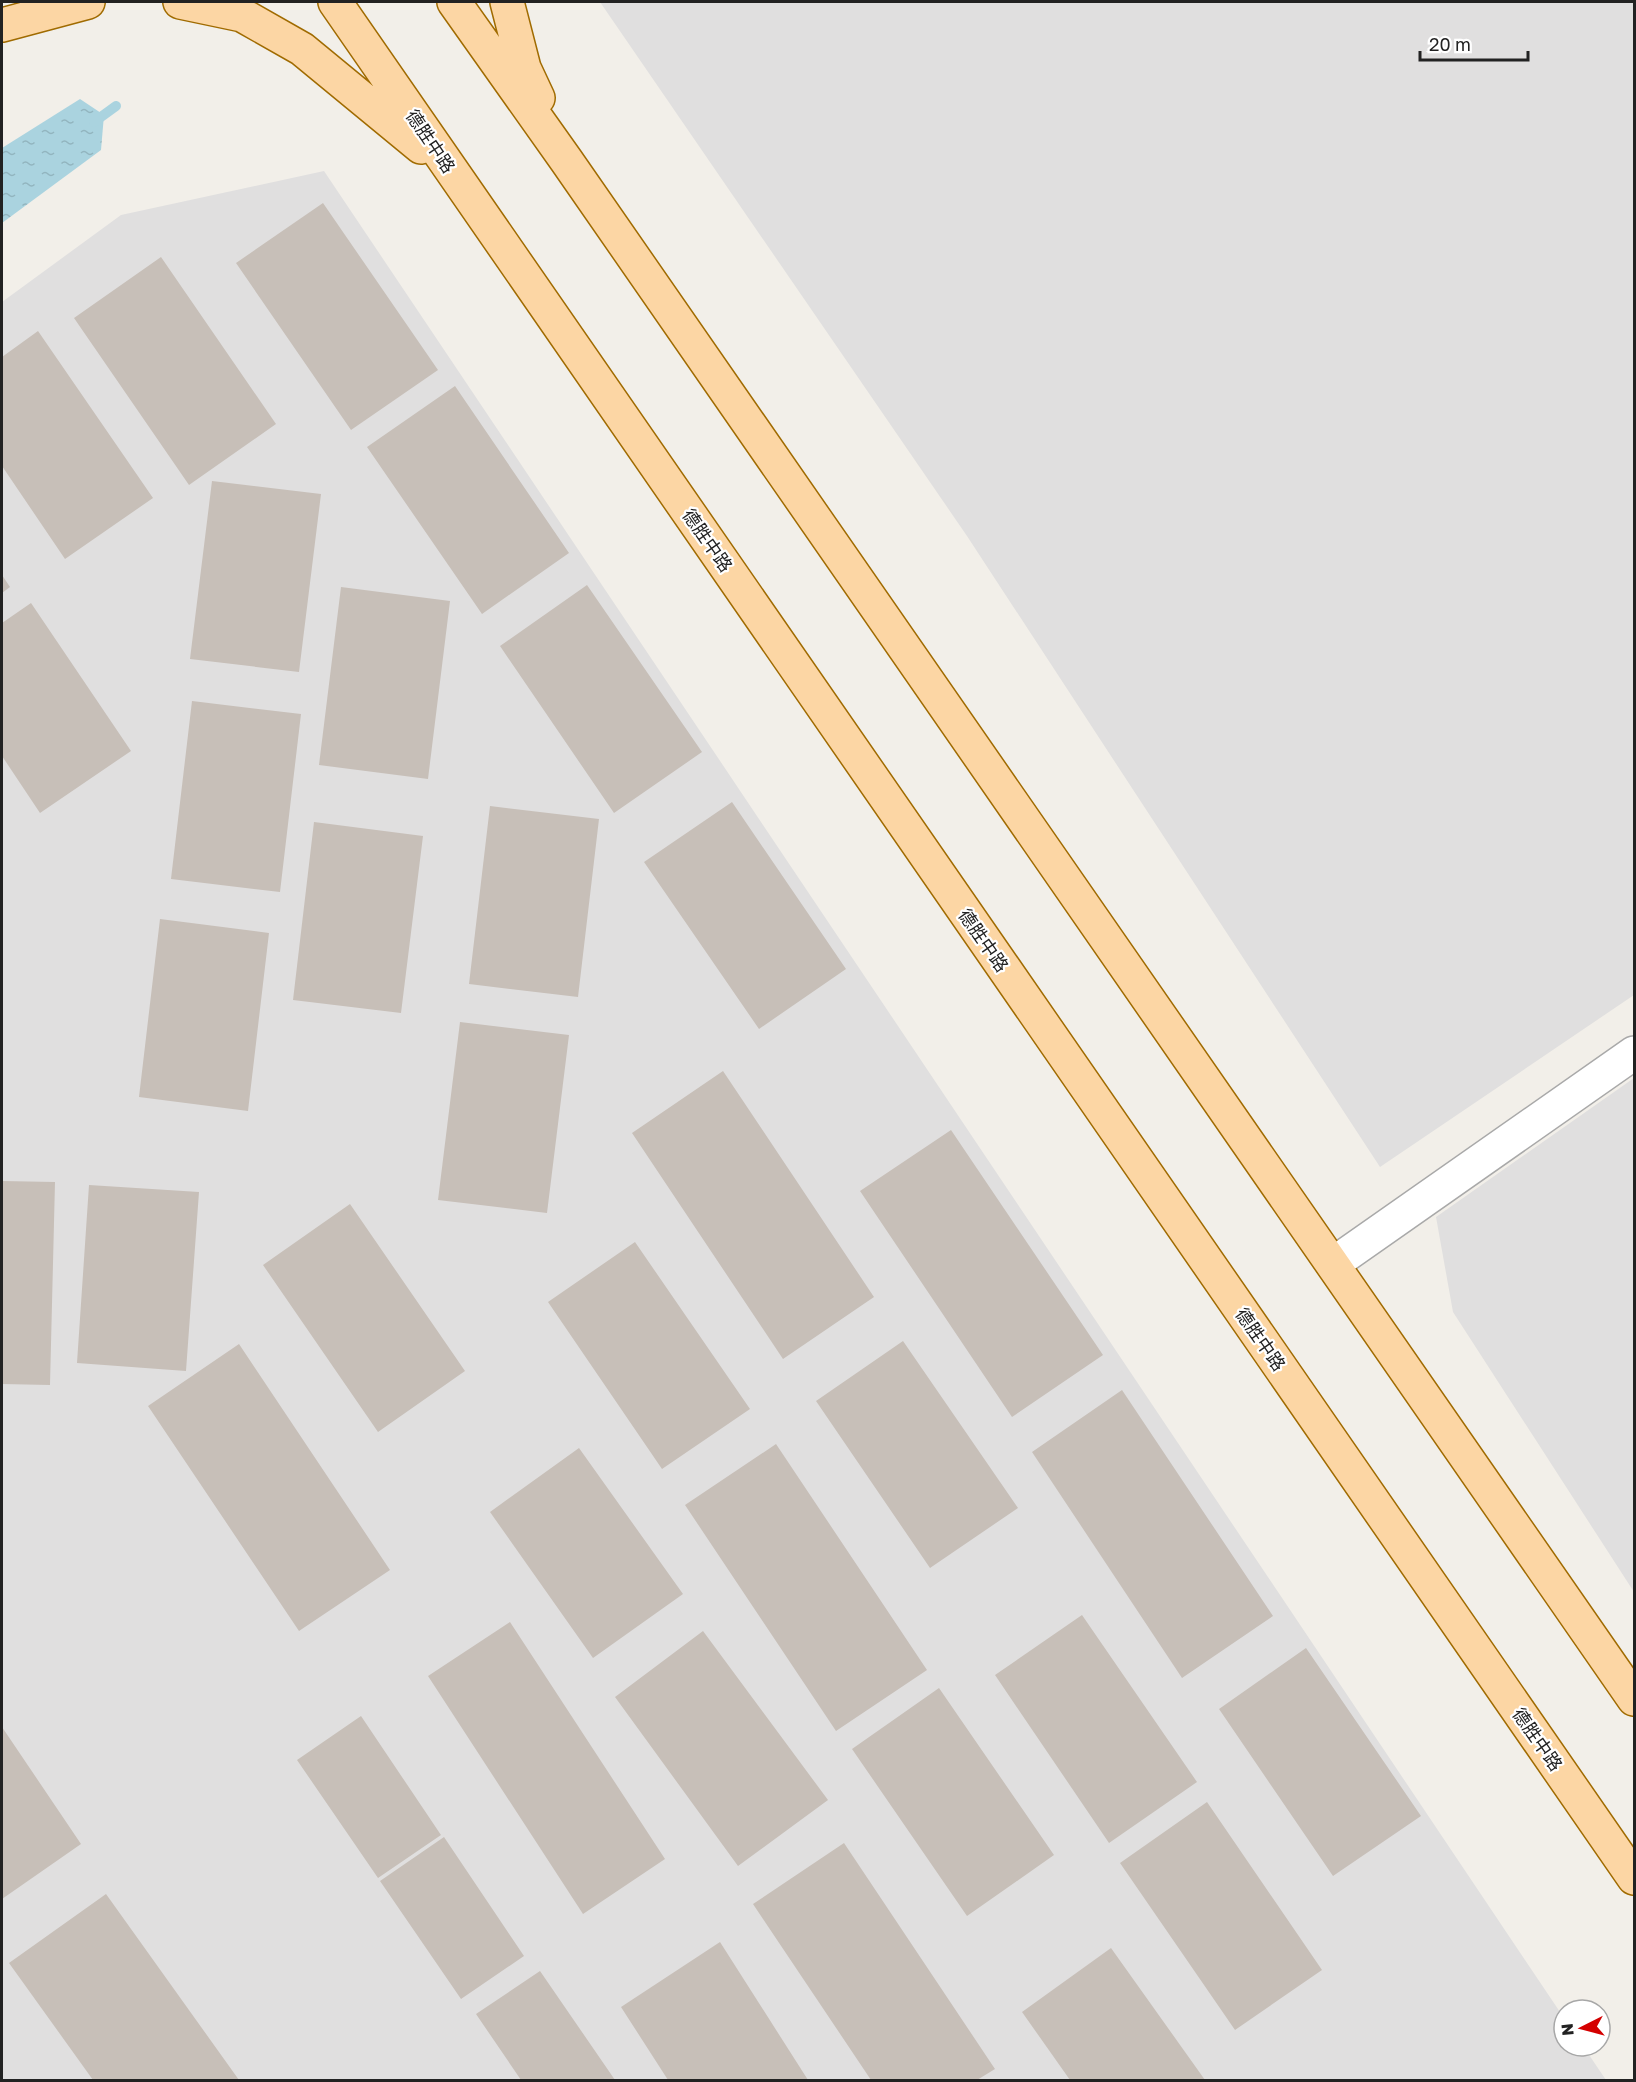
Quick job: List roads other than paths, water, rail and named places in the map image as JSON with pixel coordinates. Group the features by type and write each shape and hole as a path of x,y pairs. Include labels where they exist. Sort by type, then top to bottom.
{"main road":[{"path":"2,25 88,2"},
{"path":"180,2 242,15 302,49 379,110 455,177"},
{"name":"德胜中路","path":"335,2 1635,1878"},
{"path":"454,2 1635,1699"},
{"path":"507,2 524,68 566,160"}],"street":[{"path":"1333,1264 1635,1053"}],"water":[{"path":"80,99 104,115 101,150 2,223 2,148"}],"waterway":[{"path":"94,122 116,106"}]}
